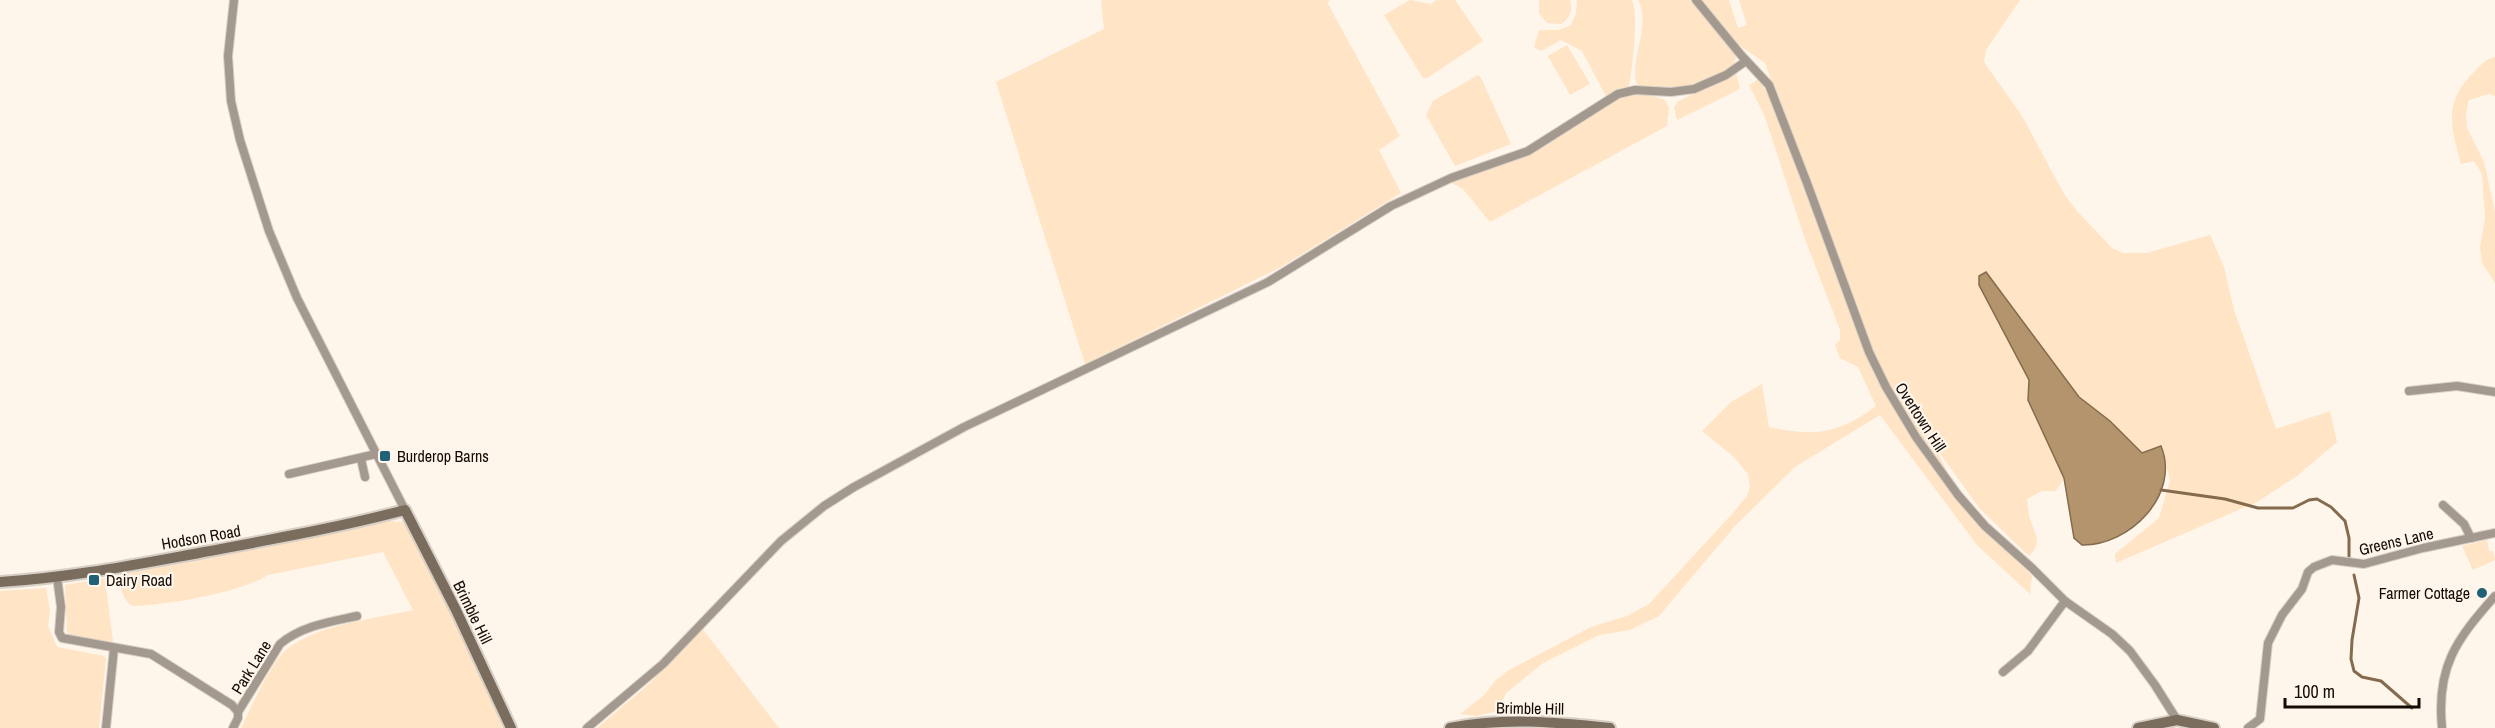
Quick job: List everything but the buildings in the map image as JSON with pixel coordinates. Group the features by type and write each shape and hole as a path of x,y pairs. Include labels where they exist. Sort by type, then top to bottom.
{"main road":[{"name":"Hodson Road","path":"0,582 57,577 305,533 405,510"},
{"name":"Brimble Hill","path":"405,510 456,610 511,728"},
{"path":"2138,728 2177,720 2214,728"},
{"name":"Brimble Hill","path":"1450,728 1481,723 1522,721 1610,728"}],"street":[{"path":"234,0 228,46 229,83 235,122 247,164 286,275 405,510"},
{"name":"Overtown Hill","path":"1696,0 1746,61 1769,85 1808,183 1863,336 1894,402 1916,437 1974,514 2065,601 2125,645 2155,685 2177,720"},
{"path":"587,728 663,664 733,588 781,541 824,506 854,487 964,427 1268,282 1390,206 1451,177 1528,151 1618,94 1635,90 1671,93 1694,89 1732,72 1746,61"},
{"path":"2409,391 2457,386 2495,392"},
{"path":"289,474 376,454"},
{"path":"361,459 365,477"},
{"name":"Greens Lane","path":"2444,505 2464,524 2471,538"},
{"name":"Greens Lane","path":"2261,728 2268,644 2282,615 2302,589 2308,572 2314,567 2332,560 2364,564 2398,554 2495,533"},
{"name":"Park Lane","path":"57,577 61,607 58,632 61,638 67,641 155,656 232,705 238,712"},
{"path":"2442,728 2442,686 2446,666 2461,638 2495,596"},
{"path":"2003,672 2028,651 2065,601"},
{"name":"Park Lane","path":"233,728 238,712 272,655 289,637 321,624 357,616"},
{"path":"106,728 114,648"},
{"path":"2248,728 2260,719"}],"shaded area":[{"path":"1101,0 1331,0 1327,2 1400,136 1379,150 1401,193 1281,267 1085,364 996,82 1104,29"},
{"path":"1410,0 1431,4 1437,0 1455,0 1483,41 1427,78 1423,78 1384,15"},
{"path":"1539,0 1570,0 1569,16 1561,24 1547,23 1539,13"},
{"path":"1577,0 1632,0 1635,30 1629,87 1606,96 1582,51 1561,40 1541,51 1534,47 1539,30 1559,30 1571,25 1576,14"},
{"path":"1638,0 1729,0 1738,28 1747,25 1739,0 2020,0 1986,50 1984,62 2022,116 2064,194 2112,248 2123,253 2147,253 2210,235 2224,267 2234,310 2276,429 2330,411 2337,442 2297,476 2257,502 2116,563 2115,554 2159,518 2170,481 2162,447 2142,453 2110,421 2079,397 1985,272 1979,276 1979,285 2029,380 2028,400 2064,478 2056,491 2042,491 2027,499 2029,517 2037,543 2029,556 1980,509 1934,445 1966,509 2032,576 2030,594 1977,545 1880,415 1795,467 1735,526 1659,616 1630,630 1599,635 1543,663 1506,693 1498,711 1476,716 1460,714 1484,695 1496,680 1509,670 1591,627 1627,616 1649,604 1732,514 1747,496 1750,487 1748,474 1734,457 1702,431 1731,402 1762,384 1769,427 1800,432 1838,428 1876,406 1858,367 1840,358 1835,345 1840,340 1840,330 1805,239 1765,117 1749,85 1759,79 1769,97 1776,94 1765,63 1739,45 1734,64 1740,89 1677,120 1674,108 1677,102 1703,89 1671,90 1637,85 1636,64 1643,20"},
{"path":"1567,45 1590,84 1570,95 1548,56"},
{"path":"2495,57 2495,96 2489,94 2469,100 2466,113 2467,128 2484,162 2495,211 2495,283 2482,263 2480,247 2485,218 2482,174 2474,161 2461,164 2454,138 2452,116 2453,105 2463,84 2483,63"},
{"path":"1478,75 1511,144 1455,166 1426,115 1433,101"},
{"path":"1635,94 1647,94 1665,100 1669,108 1667,126 1490,222 1463,189 1450,182 1517,158 1610,101"},
{"path":"1986,272 2079,397 2110,421 2142,453 2161,446 2165,464 2164,482 2157,499 2147,514 2117,537 2100,543 2082,545 2074,538 2064,478 2028,400 2029,380 1979,285 1979,276"},
{"path":"388,521 404,522 408,527 447,599 503,728 241,728 267,675 289,648 303,639 340,625 413,610 383,552 268,575 241,587 163,604 132,606 122,592 119,575"},
{"path":"2487,540 2489,551 2493,551 2495,560 2473,570 2462,546"},
{"path":"105,578 113,642 72,637 67,632 65,585"},
{"path":"46,588 50,611 48,626 57,647 104,656 106,659 99,728 0,728 0,591"},
{"path":"701,627 779,728 597,728 649,684"}],"waterway":[{"path":"2161,490 2225,499 2258,508 2293,508 2309,500 2317,499 2331,507 2345,521 2349,538 2349,558"},
{"path":"2354,575 2359,598 2352,640 2351,659 2354,671 2362,677 2381,681 2412,708"}],"place":[{"name":"Burderop Barns","path":"385,456"},
{"name":"Dairy Road","path":"94,580"},
{"name":"Farmer Cottage","path":"2482,593"}]}
